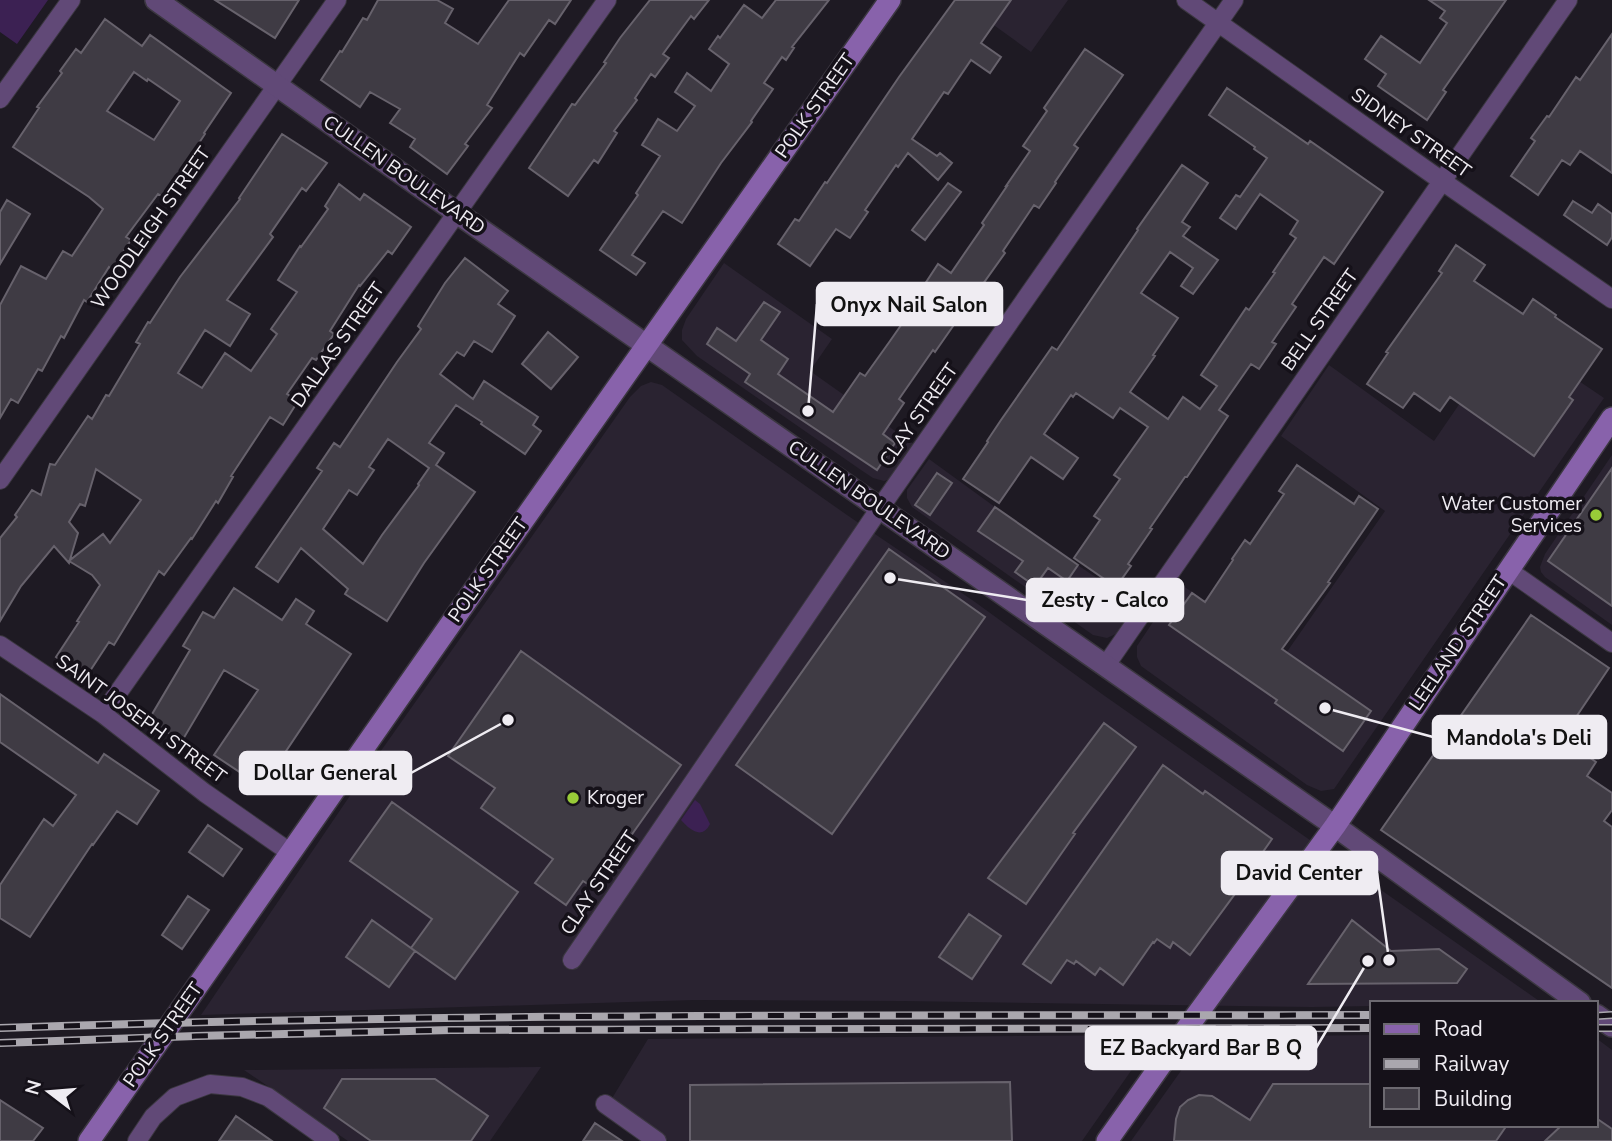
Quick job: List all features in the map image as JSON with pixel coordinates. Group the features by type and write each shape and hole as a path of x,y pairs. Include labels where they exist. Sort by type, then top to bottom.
{"main road":[{"name":"POLK STREET","path":"89,1141 890,0"},
{"name":"LEELAND STREET","path":"1107,1141 1335,826 1612,418"}],"street":[{"path":"0,99 71,0"},
{"name":"CULLEN BOULEVARD","path":"156,0 1335,826 1577,1001"},
{"name":"WOODLEIGH STREET","path":"0,480 337,0"},
{"name":"DALLAS STREET","path":"103,714 607,0"},
{"name":"SIDNEY STREET","path":"1186,0 1612,299"},
{"name":"CLAY STREET","path":"572,960 880,508 1234,0"},
{"name":"BELL STREET","path":"1106,665 1568,0"},
{"path":"1508,570 1612,643"},
{"name":"SAINT JOSEPH STREET","path":"0,645 103,714 205,793 291,853"},
{"path":"137,1141 153,1118 175,1097 210,1084 242,1087 268,1097 330,1141"},
{"path":"605,1104 657,1141"}],"shaded area":[{"path":"0,0 48,0 17,44 0,32"},
{"path":"959,0 1068,0 1031,52"},
{"path":"724,263 832,339 810,371 915,445 890,479 884,481 873,478 861,470 697,356 682,340 686,319"},
{"path":"1508,333 1604,398 1334,789 1321,791 1307,785 1141,666 1137,657 1137,646 1179,583 1284,656 1385,511 1281,436 1329,365 1434,441"},
{"path":"651,382 662,385 975,602 1539,1001 1370,1001 1370,1006 1312,1007 694,1000 201,1015 364,775 630,397 641,386"},
{"name":"Water Customer Services","path":"1612,455 1612,625 1545,577 1540,567 1545,554"},
{"path":"929,459 1039,539 1137,605 1118,633 1107,638 1093,635 912,507 907,498 907,490"},
{"path":"695,800 700,804 710,824 703,832 692,830 681,820"},
{"path":"1156,1035 1082,1141 668,1141 611,1100 648,1039"},
{"path":"1370,1035 1370,1127 1598,1127 1598,1040 1612,1050 1612,1141 1131,1141 1205,1037"},
{"path":"541,1067 490,1141 348,1141 244,1070"}],"building":[{"path":"215,0 299,0 275,38"},
{"path":"378,0 437,0 453,9 445,23 478,44 509,0 571,0 555,24 549,20 524,56 520,53 487,105 492,108 447,174 410,147 415,139 390,123 400,109 370,92 360,107 321,80 363,18 367,20"},
{"path":"650,0 709,0 694,19 691,16 663,54 669,58 655,77 651,74 635,98 637,100 614,131 617,133 598,163 594,160 568,196 529,168 572,104 575,105 606,63 604,62 620,38"},
{"path":"776,0 829,0 792,47 794,48 786,60 782,57 764,83 773,89 682,223 663,211 632,255 645,263 636,275 600,250 638,195 636,193 660,156 642,145 658,119 677,131 695,106 675,92 687,73 711,91 729,64 709,49 744,5 762,18"},
{"path":"955,0 1011,0 981,43 1001,57 990,73 971,60 948,94 944,92 912,139 937,156 940,153 952,163 938,180 908,153 898,167 896,165 865,210 868,212 850,238 836,229 810,266 778,244 795,219 799,221 825,182 827,183"},
{"path":"1429,0 1506,0 1443,90 1446,92 1427,120 1378,86 1386,74 1365,59 1381,36 1420,63 1447,23 1440,18 1445,11"},
{"path":"105,19 142,46 150,35 231,93 165,198 158,194 126,237 131,240 112,269 109,267 87,302 84,300 64,338 61,336 42,371 38,369 18,403 11,399 0,418 0,305 21,266 46,279 63,251 72,256 103,209 13,147 62,73 60,71 76,49 81,53","holes":["134,72 147,81 148,79 180,101 154,140 107,111"]},
{"path":"1612,34 1612,173 1580,151 1570,165 1562,160 1538,195 1511,176 1535,141 1531,138 1576,77 1580,80"},
{"path":"1085,49 1123,75 1074,145 1078,148 1039,208 1034,205 1003,251 1005,253 978,291 981,294 961,322 958,319 935,352 933,350 899,399 904,403 883,434 895,443 877,470 745,382 750,374 707,344 717,328 736,341 764,302 780,312 761,340 788,359 778,374 833,412 860,373 865,376 890,341 922,295 919,293 938,264 951,273 1030,151 1023,146 1047,111 1044,108"},
{"path":"1227,88 1383,192 1334,264 1324,257 1292,304 1296,307 1272,342 1276,344 1259,369 1251,364 1219,410 1228,416 1150,528 1152,529 1128,564 1131,566 1116,587 1074,558 1100,520 1094,516 1120,479 1114,475 1148,427 1120,408 1113,418 1076,393 1073,397 1071,395 1044,434 1078,458 1063,479 1031,457 999,503 963,479 1052,347 1057,350 1182,165 1208,183 1182,222 1190,227 1183,236 1218,260 1193,294 1181,286 1193,268 1170,252 1141,293 1178,318 1130,392 1168,419 1183,397 1200,409 1217,386 1201,375 1246,308 1249,310 1275,273 1273,272 1296,238 1290,234 1298,221 1260,194 1236,229 1220,218 1236,195 1240,197 1267,158 1209,115"},
{"path":"282,134 327,163 306,191 302,188 270,234 273,237 227,300 250,314 230,346 205,330 178,373 202,388 225,353 251,371 277,334 271,329 297,292 278,280 328,209 325,206 339,184 360,200 364,194 411,227 392,254 388,251 359,285 330,331 334,334 316,360 312,358 287,394 298,401 283,425 270,417 231,476 233,477 218,503 216,501 192,539 164,575 159,571 114,645 109,642 86,677 56,657 100,585 92,575 70,561 69,563 54,546 21,586 0,621 0,538 17,517 15,515 32,490 41,495 50,464 55,465 88,416 92,419 106,395 109,396 140,344 136,342 148,322 150,323 180,277 240,199","holes":["96,469 141,500 110,543 103,534 70,560 78,533 69,522 80,504 85,506"]},
{"path":"948,183 961,192 925,240 912,230"},
{"path":"7,200 30,214 0,264 0,212"},
{"path":"1573,201 1592,213 1598,204 1612,214 1612,237 1607,245 1564,215"},
{"path":"1456,245 1485,265 1474,281 1523,314 1533,299 1602,349 1569,397 1573,400 1534,456 1450,397 1440,411 1414,393 1403,408 1367,384 1388,353 1386,352 1442,273 1439,271"},
{"path":"465,258 508,291 498,304 515,316 492,352 474,341 464,356 457,352 440,374 473,399 484,381 538,417 533,425 541,431 525,454 456,405 429,443 444,453 436,465 475,492 424,563 387,621 345,594 348,589 301,548 278,582 256,567 322,471 317,468 334,443 340,447 421,329 418,326 445,283","holes":["388,439 429,468 363,564 323,529 349,490 357,495 374,470 369,467"]},
{"path":"548,332 578,357 551,389 522,364"},
{"path":"1297,465 1354,504 1359,496 1378,509 1328,582 1330,583 1282,649 1371,711 1343,751 1275,703 1277,700 1169,625 1192,593 1205,602 1245,540 1250,544 1284,494 1279,491"},
{"name":"Water Customer Services","path":"1612,468 1612,606 1548,561"},
{"path":"937,473 952,483 930,515 915,505"},
{"path":"995,507 1078,565 1067,581 1048,568 1035,586 1015,572 1023,561 978,531"},
{"path":"889,549 985,617 832,834 736,765"},
{"path":"234,588 282,620 296,599 314,611 306,624 351,654 262,787 214,755 258,690 224,670 182,741 148,721 190,650 183,646 203,612 214,618"},
{"path":"1531,615 1609,668 1562,738 1596,762 1587,776 1612,793 1612,810 1604,821 1612,827 1612,988 1381,830"},
{"name":"Kroger","path":"521,651 681,765 594,888 583,881 566,905 535,883 553,859 481,808 495,788 448,756"},
{"path":"0,694 98,763 104,754 159,791 137,824 117,811 30,937 0,918 0,885 44,819 53,826 76,795 0,742"},
{"path":"1104,723 1136,747 1073,833 1075,834 1026,904 988,878"},
{"path":"1163,765 1272,839 1190,955 1173,942 1170,948 1157,939 1123,985 1100,968 1095,975 1076,961 1074,964 1067,960 1051,983 1023,964"},
{"path":"392,802 518,892 455,979 411,948 432,919 350,861"},
{"path":"208,825 242,849 223,876 189,852"},
{"path":"188,896 209,910 182,949 162,935"},
{"path":"969,914 1001,936 972,979 939,957"},
{"path":"372,920 415,951 389,987 346,957"},
{"path":"1352,920 1391,951 1439,949 1467,969 1457,983 1308,984"},
{"path":"342,1079 435,1079 488,1116 471,1141 371,1141 324,1108"},
{"path":"1010,1082 1012,1141 690,1141 690,1085"},
{"path":"1273,1084 1370,1084 1370,1127 1506,1127 1496,1141 1174,1141 1180,1107 1199,1095 1212,1096 1250,1120"},
{"path":"0,1100 43,1128 33,1141 0,1141"},
{"path":"236,1116 272,1141 219,1141"},
{"path":"1598,1119 1612,1129 1612,1141 1545,1141 1560,1127 1598,1127"},
{"path":"595,1123 622,1141 583,1141"}],"railway":[{"path":"0,1028 514,1017 1370,1015"},
{"path":"1598,1016 1612,1015"},
{"path":"0,1043 451,1030 1370,1028"},
{"path":"1598,1028 1612,1028"}],"place":[{"name":"Onyx Nail Salon","path":"808,411"},
{"name":"Water Customer Services","path":"1596,515"},
{"name":"Zesty - Calco","path":"890,578"},
{"name":"Mandola's Deli","path":"1325,708"},
{"name":"Dollar General","path":"508,720"},
{"name":"Kroger","path":"573,798"},
{"name":"David Center","path":"1389,960"},
{"name":"EZ Backyard Bar B Q","path":"1368,961"}]}
